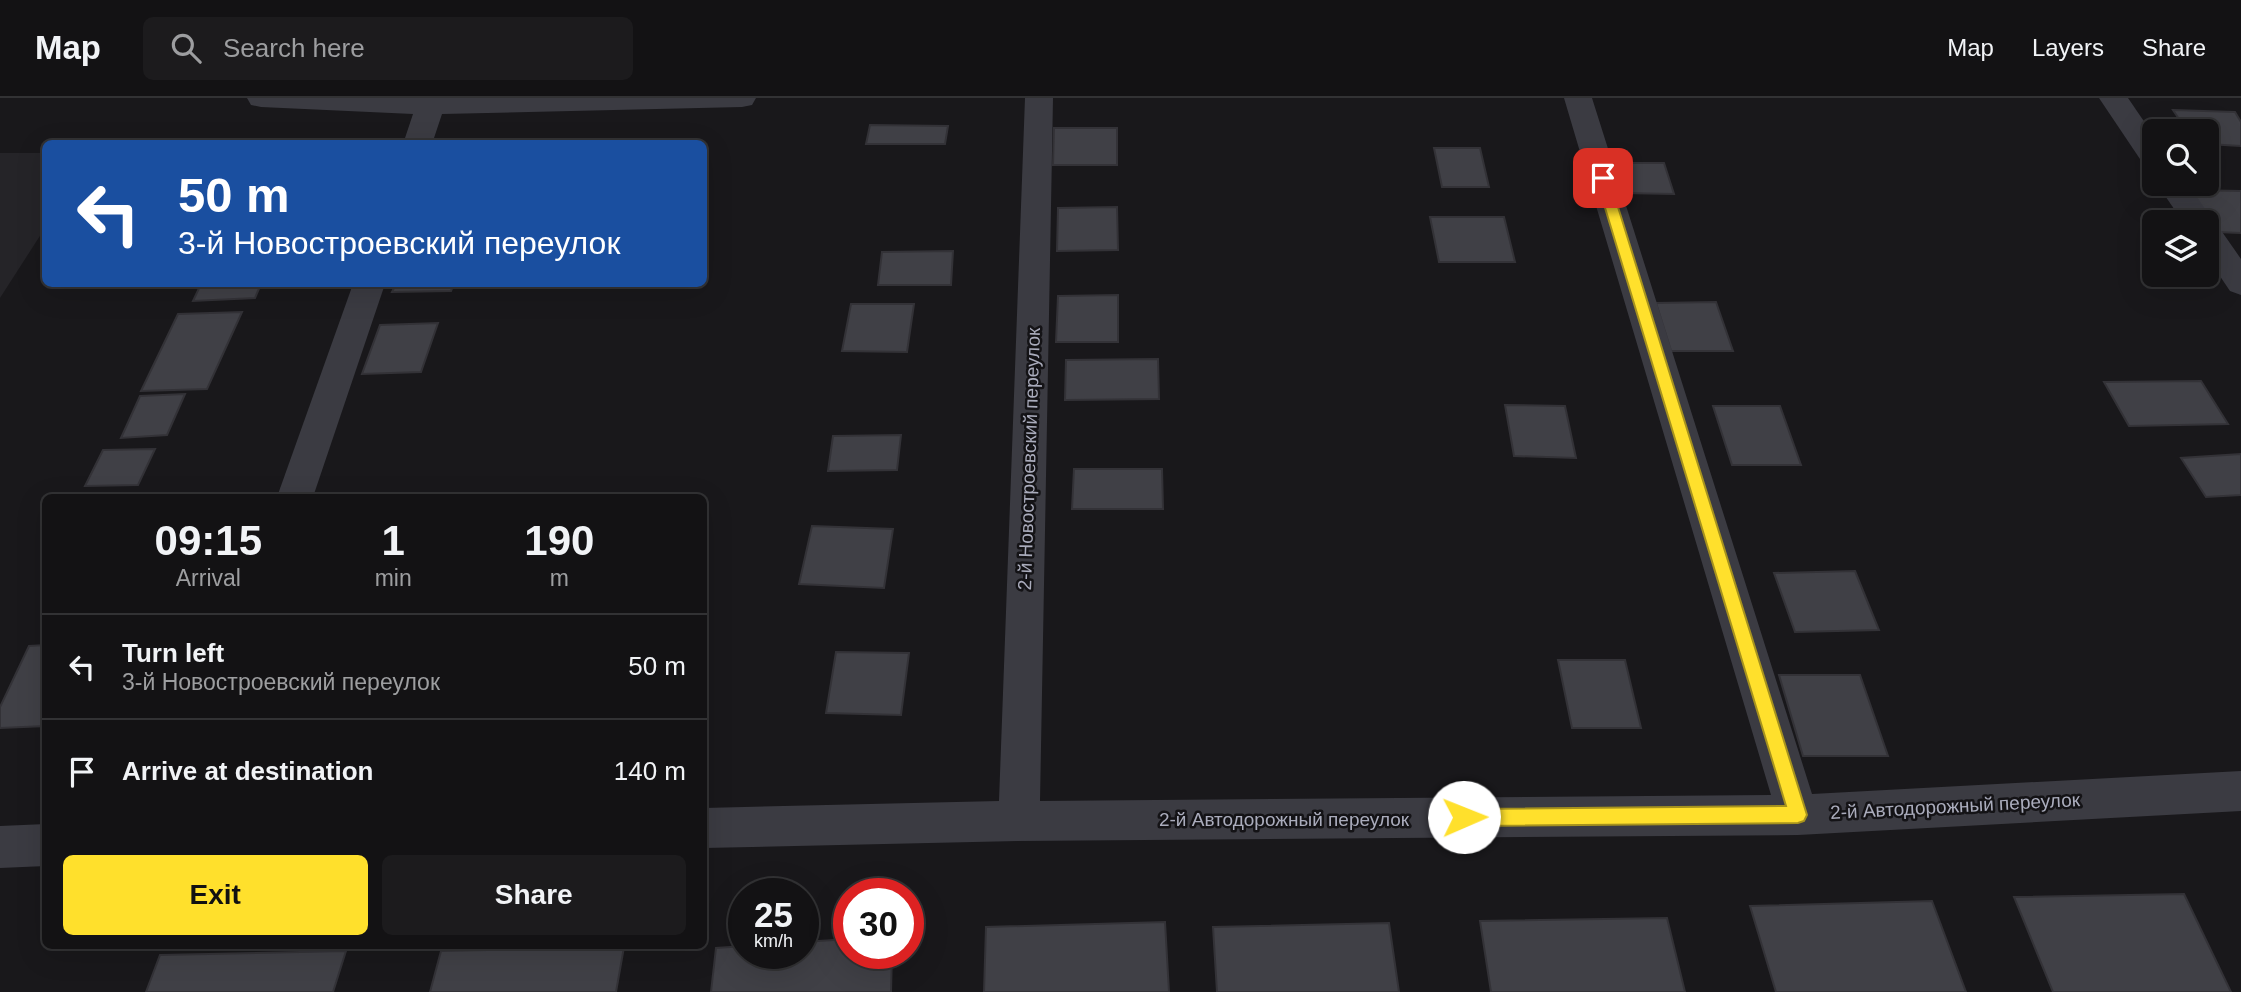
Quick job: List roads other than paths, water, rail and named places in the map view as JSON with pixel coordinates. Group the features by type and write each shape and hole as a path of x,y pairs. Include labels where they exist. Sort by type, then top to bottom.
{"street":[{"path":"261,98 432,102 742,98"},
{"name":"2-й Новостроевский переулок","path":"1019,821 1039,98"},
{"path":"1578,98 1798,815"},
{"path":"2113,98 2142,140"},
{"path":"418,140 432,102"},
{"path":"2219,251 2241,283"},
{"path":"296,494 368,287"},
{"name":"2-й Автодорожный переулок","path":"707,828 1019,821 1798,815 2241,791"},
{"path":"0,847 42,845"}]}
